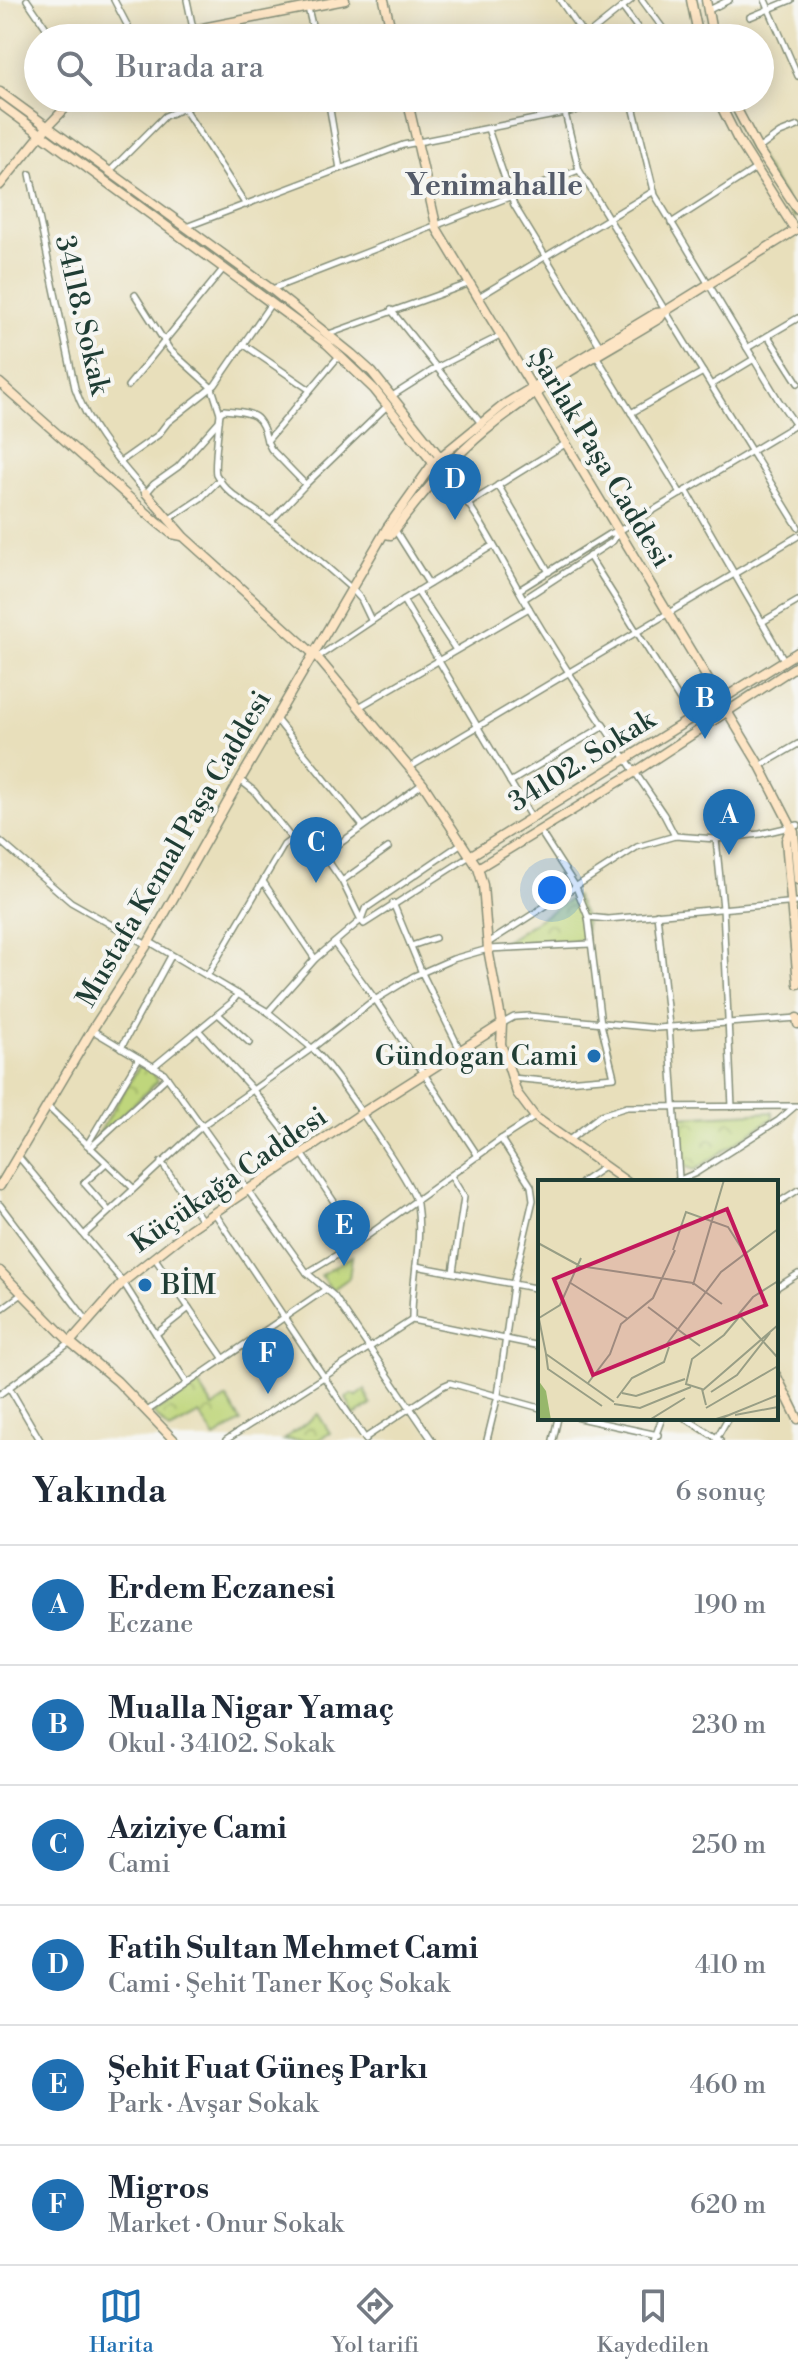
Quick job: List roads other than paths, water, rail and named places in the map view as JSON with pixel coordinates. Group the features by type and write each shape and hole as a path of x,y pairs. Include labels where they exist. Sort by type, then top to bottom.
{"street":[{"path":"27,0 43,24"},
{"path":"114,0 127,24"},
{"path":"187,0 192,24"},
{"path":"232,24 305,5 345,0"},
{"path":"384,0 390,24"},
{"path":"560,0 576,24"},
{"path":"601,24 631,0"},
{"path":"642,0 660,24"},
{"path":"691,0 696,24"},
{"path":"706,0 710,24"},
{"path":"708,11 729,0"},
{"path":"765,0 798,76"},
{"path":"750,17 791,0"},
{"path":"622,7 635,24"},
{"path":"0,92 24,112"},
{"path":"0,104 110,171 225,267 340,355 390,401"},
{"path":"24,112 183,231 271,289 364,365 468,504 529,608 675,836"},
{"path":"0,185 61,112"},
{"path":"110,171 146,133 173,112"},
{"path":"186,112 246,205"},
{"path":"330,112 340,169"},
{"name":"Şarlak Paşa Caddesi","path":"410,112 435,225 794,826 798,880"},
{"path":"183,231 403,145 569,112"},
{"path":"519,590 797,425 747,348 654,191 634,112"},
{"path":"724,112 737,138 796,229"},
{"path":"738,112 758,149 798,210"},
{"path":"565,113 579,170 798,527"},
{"path":"758,149 780,133 798,126"},
{"path":"488,129 509,195 600,346"},
{"path":"671,223 756,168"},
{"path":"271,289 579,170"},
{"name":"34118. Sokak","path":"30,174 75,388 91,425 146,493"},
{"path":"477,298 654,191"},
{"name":"Mustafa Kemal Paşa Caddesi","path":"390,532 487,429 533,392 600,346 656,313 664,312 796,229"},
{"path":"128,386 225,267"},
{"path":"329,334 468,284"},
{"path":"135,295 177,359 212,388 220,413 214,467 220,479 231,492 352,589 361,599 371,620"},
{"path":"120,462 158,435 168,422 212,388 272,301"},
{"path":"391,310 480,422"},
{"name":"Mustafa Kemal Paşa Caddesi","path":"0,1186 92,1030 148,943 352,589 437,459 480,422 597,357 660,318 664,312"},
{"path":"747,348 798,318"},
{"path":"271,521 390,401 436,368 500,336"},
{"path":"768,336 798,383"},
{"path":"243,344 310,390"},
{"path":"267,441 340,355"},
{"path":"597,357 734,574 784,660"},
{"path":"711,385 754,359"},
{"path":"631,413 703,372"},
{"path":"0,383 158,523 172,534 184,537"},
{"path":"220,413 224,410 255,416 262,421 271,449 305,484"},
{"path":"219,421 178,467 146,493 184,537 315,656 423,784 478,868 502,1024 501,1044 522,1102 535,1117 624,1180"},
{"path":"468,504 565,444"},
{"path":"168,520 201,498 220,479"},
{"path":"498,485 549,572"},
{"path":"524,599 613,541 619,531"},
{"path":"390,532 429,584"},
{"path":"410,767 798,536"},
{"path":"315,656 492,546"},
{"path":"589,556 691,718"},
{"path":"417,591 456,650"},
{"path":"403,600 532,819"},
{"path":"762,622 798,601"},
{"path":"359,707 529,608"},
{"name":"34102. Sokak","path":"470,856 798,652"},
{"name":"34102. Sokak","path":"478,868 635,772 798,665"},
{"path":"276,719 362,825"},
{"path":"510,782 604,726"},
{"path":"760,766 798,744"},
{"path":"240,780 254,791 311,858 324,855 423,784"},
{"path":"85,1234 203,1125 311,1049 375,999 422,973 488,946 637,847 675,836 716,839 794,826"},
{"path":"794,826 786,840 794,902 798,984"},
{"path":"512,1078 554,1082 614,1077 601,1024 588,917 576,887 539,830"},
{"path":"207,976 278,853 292,839"},
{"path":"716,839 723,908 732,1107"},
{"path":"0,841 71,902 268,1012 311,1049 362,1113 416,1201 412,1320"},
{"path":"268,1012 315,959 361,920 365,909 462,843"},
{"path":"342,881 388,848"},
{"path":"324,855 342,881 364,924 470,856"},
{"path":"263,883 315,959"},
{"path":"588,917 608,919 794,902"},
{"path":"393,903 422,973 460,1050"},
{"path":"657,914 669,1026 677,1180 696,1173 796,1106"},
{"path":"411,946 435,938"},
{"path":"334,943 375,999 478,1156"},
{"path":"488,946 590,944"},
{"path":"121,1048 171,956"},
{"path":"153,1067 199,1031 238,994"},
{"path":"218,1014 250,1043"},
{"path":"502,1024 514,1017 529,1016 657,1028 798,1020"},
{"name":"Küçükağa Caddesi","path":"0,1394 70,1342 123,1282 202,1220 502,1024"},
{"path":"92,1030 167,1077 307,1273 334,1296 371,1346 383,1370 432,1440"},
{"path":"199,1031 253,1090 303,1155 360,1241"},
{"path":"89,1146 139,1058"},
{"path":"89,1146 167,1077"},
{"path":"47,1106 133,1188"},
{"path":"568,1140 601,1115 627,1107 796,1106"},
{"path":"307,1273 360,1241 535,1117"},
{"path":"487,1440 498,1395 513,1285 535,1208 531,1186 501,1139"},
{"path":"18,1156 123,1282 187,1383"},
{"path":"161,1162 202,1220"},
{"path":"105,1164 84,1183 109,1211"},
{"path":"585,1180 605,1166"},
{"path":"451,1176 464,1197 453,1272"},
{"path":"778,1203 798,1190"},
{"path":"0,1205 88,1322"},
{"path":"214,1212 364,1439 450,1383 538,1407"},
{"path":"153,1257 224,1359"},
{"path":"416,1266 538,1289"},
{"path":"0,1271 70,1342 117,1381 174,1440"},
{"path":"778,1287 798,1274"},
{"path":"146,1411 285,1320 326,1289"},
{"path":"0,1310 22,1293"},
{"path":"156,1334 189,1308"},
{"path":"226,1440 412,1320 538,1346"},
{"path":"778,1379 798,1419"},
{"path":"9,1387 40,1440"},
{"path":"553,1440 558,1420"},
{"path":"587,1420 656,1438"},
{"path":"688,1420 717,1439 727,1420"}],"place":[{"name":"Fatih Sultan Mehmet Cami","path":"455,520"},
{"name":"Mualla Nigar Yamaç","path":"705,739"},
{"name":"Erdem Eczanesi","path":"729,855"},
{"name":"Aziziye Cami","path":"316,883"},
{"name":"Gündogan Cami","path":"594,1056"},
{"name":"Şehit Fuat Güneş Parkı","path":"344,1266"},
{"name":"BİM","path":"145,1285"},
{"name":"Migros","path":"268,1394"}],"district":[{"name":"Yenimahalle","path":"494,186"}]}
